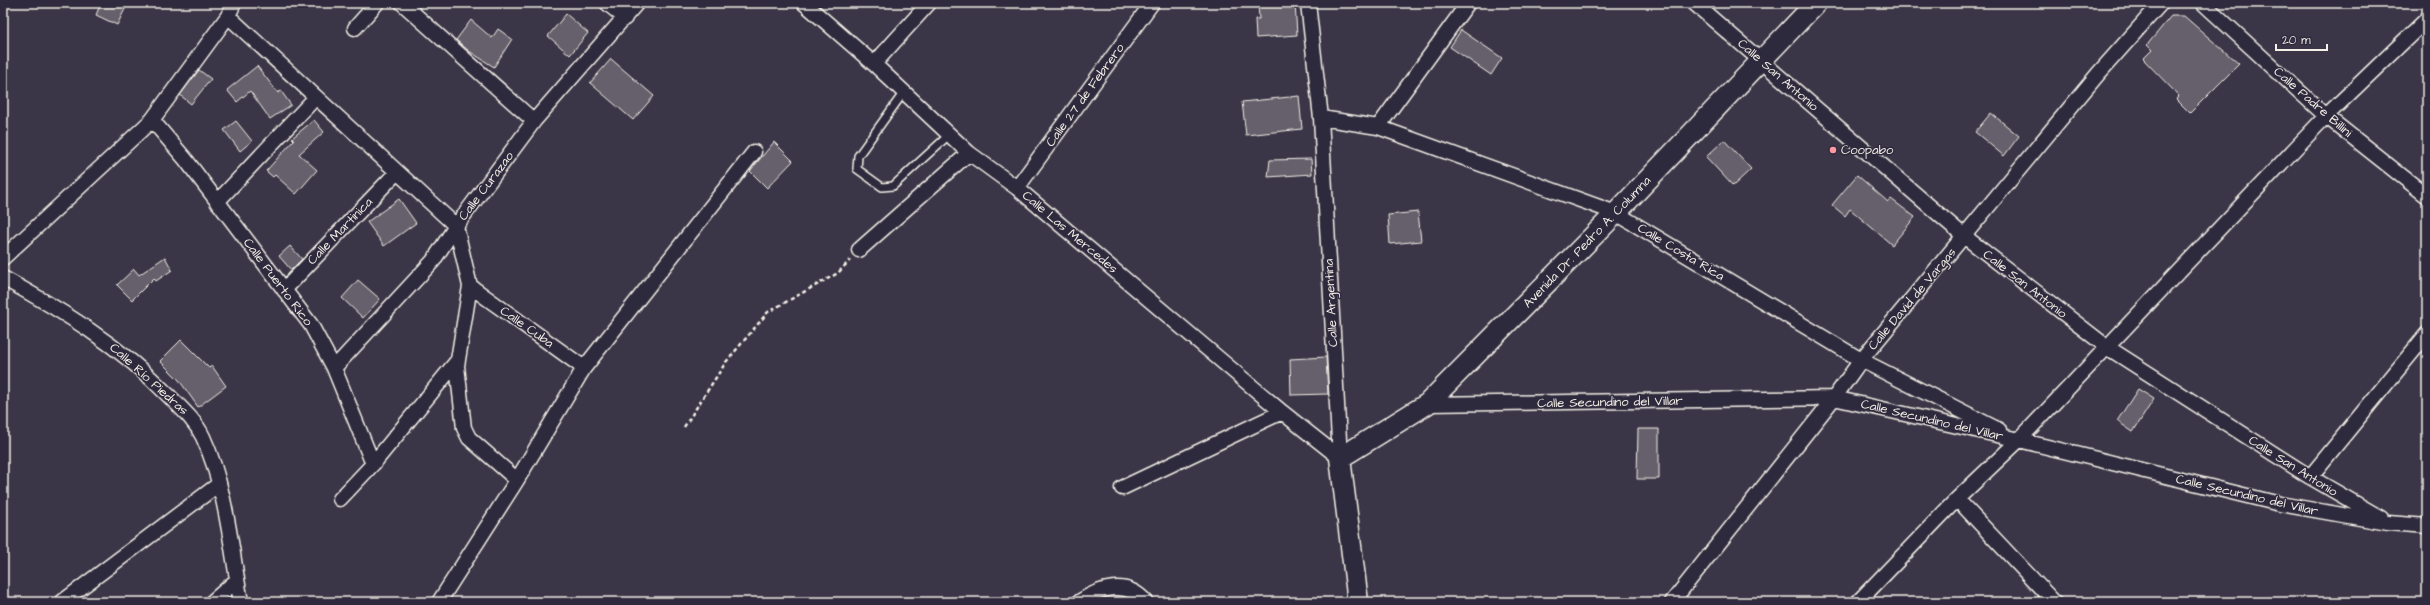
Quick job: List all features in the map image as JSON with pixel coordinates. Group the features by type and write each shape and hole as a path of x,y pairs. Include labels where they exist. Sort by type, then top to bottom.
{"main road":[{"name":"Avenida Dr. Pedro A. Columna","path":"1340,458 1427,404 1616,213 1816,3"},
{"name":"Calle Argentina","path":"1340,458 1358,602"}],"street":[{"path":"354,28 377,3"},
{"path":"402,3 534,121"},
{"path":"607,3 625,18"},
{"name":"Calle Curazao","path":"334,368 433,261 456,226 534,121 637,3"},
{"name":"Calle Las Mercedes","path":"804,3 874,64 970,153 1017,188 1282,412 1340,458"},
{"path":"874,64 930,3"},
{"name":"Calle 27 de Febrero","path":"1017,188 1152,3"},
{"name":"Calle Argentina","path":"1308,3 1321,118 1340,458"},
{"path":"1378,127 1468,3"},
{"name":"Calle San Antonio","path":"1694,3 1964,236 2107,347 2310,477 2388,523"},
{"name":"Calle David de Vargas","path":"1672,602 1834,398 1861,360 2098,74 2160,3"},
{"name":"Calle Padre Billini","path":"2203,3 2326,116 2427,196"},
{"path":"3,258 152,120 231,9 316,98 456,226 470,286 457,372 465,433 472,441 518,480"},
{"path":"1858,602 1958,499 2019,440 2326,116 2427,19"},
{"path":"217,202 316,98"},
{"name":"Calle Costa Rica","path":"1321,118 1378,127 1616,213 1861,360 2019,440"},
{"name":"Calle Puerto Rico","path":"152,120 186,160 311,325 334,368 372,464"},
{"path":"439,602 518,480 584,368 754,152"},
{"path":"859,250 970,153"},
{"name":"Calle Martinica","path":"284,290 397,172"},
{"name":"Calle Río Piedras","path":"3,278 50,303 104,339 153,379 192,419 203,436 219,484 241,602"},
{"name":"Calle Cuba","path":"470,286 584,368"},
{"path":"2310,477 2427,334"},
{"path":"340,499 372,464 458,360"},
{"name":"Calle Secundino del Villar","path":"1427,404 1834,398 2019,440 2280,504 2388,523 2427,526"},
{"path":"1122,488 1282,412"},
{"path":"62,602 219,484"},
{"path":"1958,499 2054,602"},
{"path":"212,602 237,580"},
{"path":"1079,602 1094,592 1106,588 1122,588 1134,592 1146,602"}],"lane":[{"path":"904,92 858,156 858,169 882,187 893,186 950,134"}],"path":[{"path":"684,427 726,362 768,312 838,273 859,250"}],"building":[{"path":"101,3 128,3 117,25 96,15"},
{"path":"1258,3 1295,3 1297,35 1256,38 1255,19 1259,19"},
{"path":"566,14 588,33 570,55 548,36"},
{"path":"2171,16 2184,16 2239,64 2190,113 2176,99 2179,96 2143,59 2152,50 2147,45"},
{"path":"471,20 492,38 498,29 512,39 494,67 469,51 456,40"},
{"path":"1461,30 1502,58 1491,75 1450,47"},
{"path":"611,59 654,96 633,120 590,83"},
{"path":"257,66 278,93 281,91 291,105 270,119 250,91 237,102 227,90"},
{"path":"199,70 211,79 191,104 180,95"},
{"path":"1299,96 1302,129 1246,135 1242,102"},
{"path":"1991,113 2019,136 2004,156 1975,132"},
{"path":"314,120 324,132 299,154 317,170 296,194 275,175 273,177 266,171 294,140 292,138"},
{"path":"236,121 252,141 240,151 224,130"},
{"path":"1724,140 1751,169 1733,186 1706,157"},
{"path":"774,142 793,161 767,188 750,171"},
{"path":"1311,159 1312,174 1268,177 1270,160"},
{"path":"1857,175 1888,202 1891,199 1915,217 1892,245 1850,209 1845,216 1832,205"},
{"path":"399,199 416,223 384,246 367,222"},
{"path":"1418,212 1421,241 1390,244 1388,215"},
{"path":"290,246 302,259 291,270 279,256"},
{"path":"165,257 172,270 156,281 154,278 132,300 117,285 134,269 139,275"},
{"path":"358,280 380,299 363,318 342,298"},
{"path":"181,340 209,368 212,366 226,386 198,407 179,380 160,361"},
{"path":"1326,357 1328,394 1291,395 1290,359"},
{"path":"2138,389 2154,399 2133,432 2117,421"},
{"path":"1638,429 1659,429 1659,479 1637,479"}],"place":[{"name":"Coopabo","path":"1833,150"}]}
